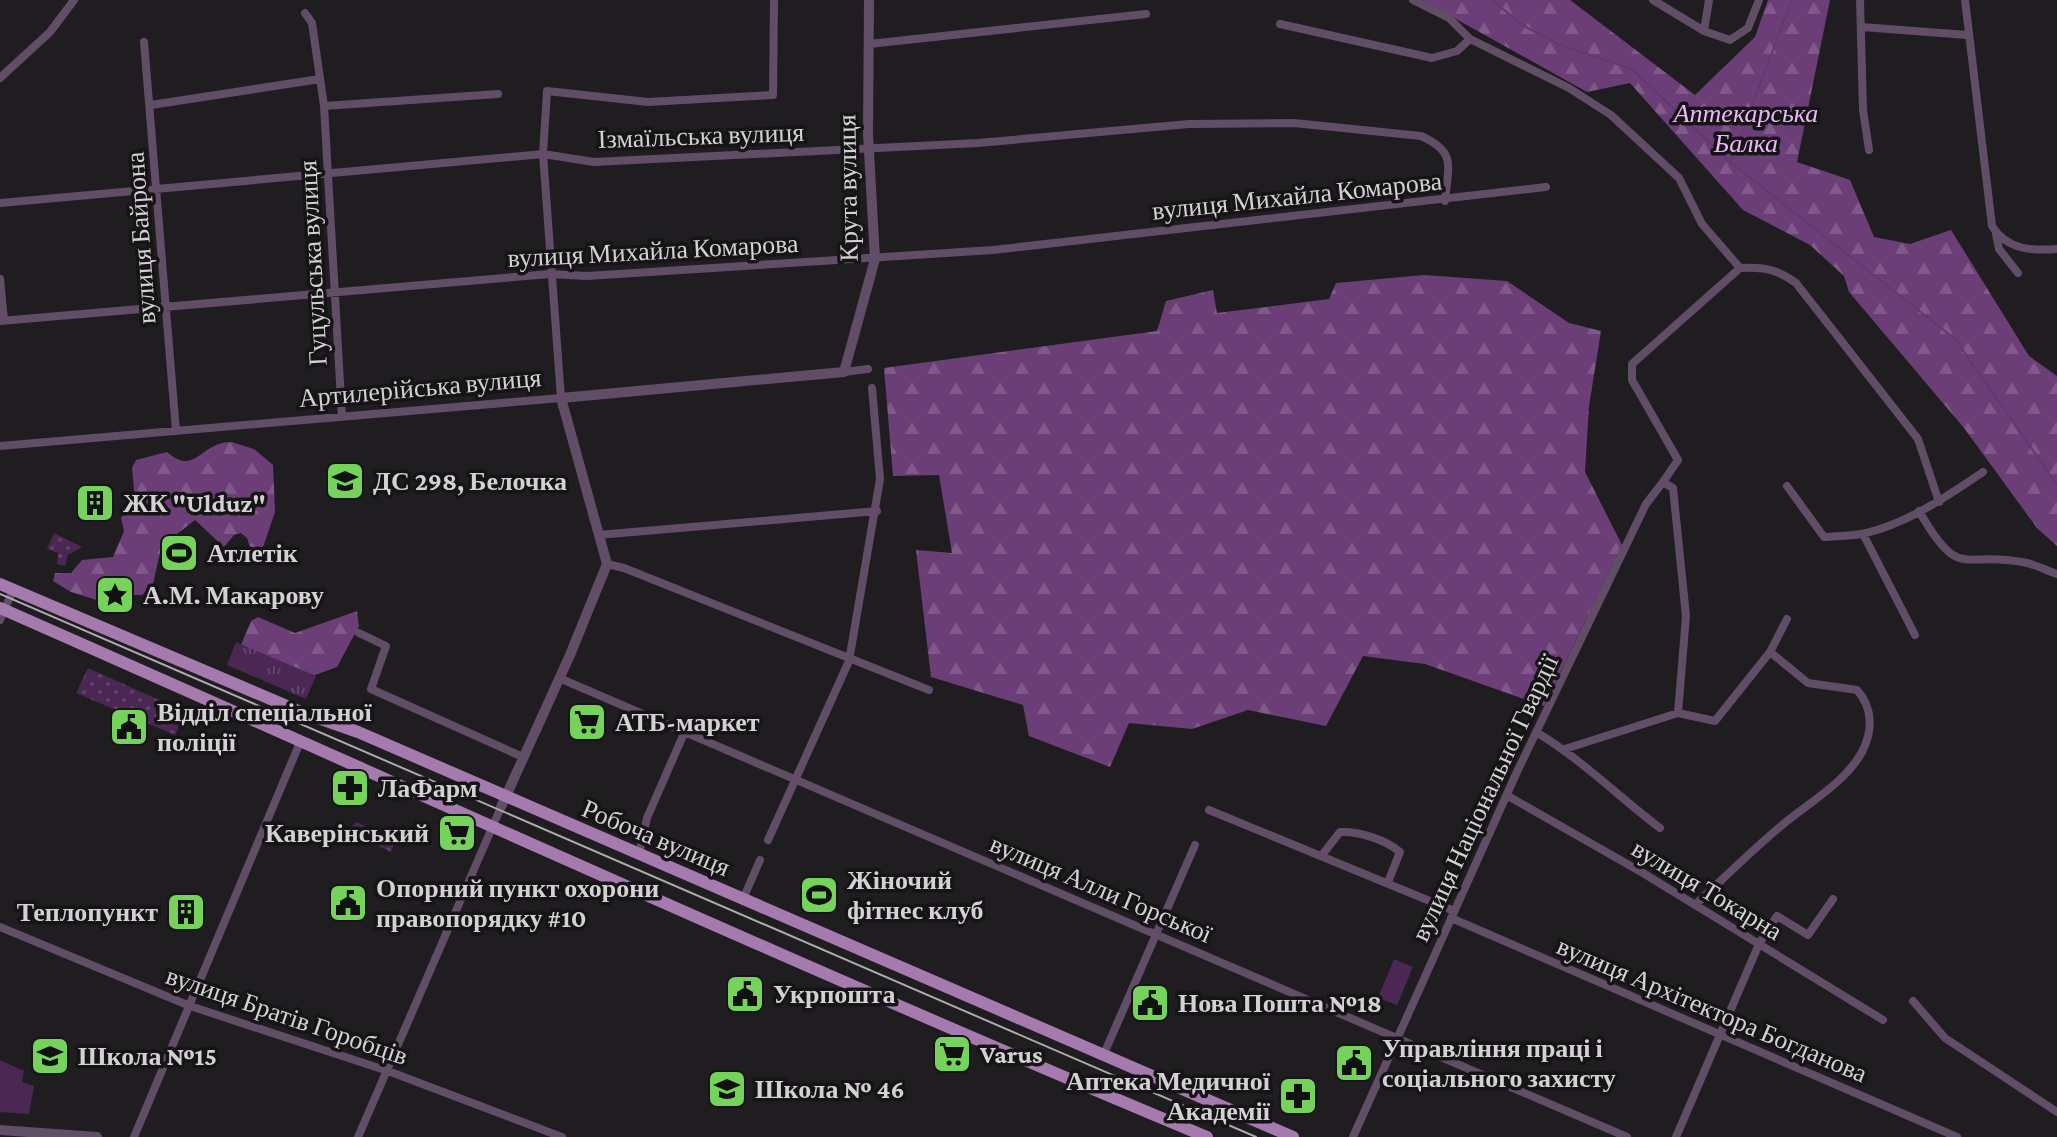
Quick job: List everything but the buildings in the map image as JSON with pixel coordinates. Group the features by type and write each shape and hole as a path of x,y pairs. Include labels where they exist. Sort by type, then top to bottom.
{"main road":[{"name":"Робоча вулиця","path":"0,584 289,707 358,732 503,802 639,854 1293,1137"},
{"path":"1,613 301,739 345,764 1207,1137"}],"street":[{"path":"0,78 50,32 74,0"},
{"path":"358,1137 607,564 561,398 543,154 547,91 648,102 773,95 774,0"},
{"name":"Крута вулиця","path":"844,372 875,259 869,149 869,0"},
{"path":"1413,0 1449,18 1470,39 1556,81 1611,115 1679,178 1702,224 1740,268"},
{"path":"1653,0 1723,39 1738,37 1748,28 1759,0"},
{"path":"1704,31 1709,0"},
{"path":"1860,0 1863,110 1869,150"},
{"path":"1965,0 1989,215 1999,249 2018,273"},
{"name":"Гуцульська вулиця","path":"305,13 312,23 324,106 342,417"},
{"path":"869,44 1146,14"},
{"path":"1280,24 1432,58 1457,51 1470,39"},
{"path":"1862,27 1967,35"},
{"name":"вулиця Байрона","path":"144,42 176,431"},
{"path":"151,105 320,79"},
{"path":"324,106 498,94"},
{"name":"Ізмаїльська вулиця","path":"0,203 543,154 594,162 869,149 1189,124 1294,123 1421,136 1440,145 1449,163 1445,201"},
{"name":"вулиця Михайла Комарова","path":"2,320 165,309 333,291 550,274 587,276 993,250 1445,201 1546,187"},
{"path":"1996,233 2012,245 2029,251 2057,249"},
{"path":"1678,713 1686,616 1673,488 1663,482 1678,460 1632,380 1632,364 1740,268 1762,267 1780,271 1796,283 1918,439 1939,502"},
{"path":"0,279 2,320"},
{"path":"844,372 868,369"},
{"name":"Артилерійська вулиця","path":"0,446 844,372"},
{"path":"768,840 849,661 877,511 880,479 872,388"},
{"path":"1787,486 1824,537 1863,534 1939,502 1983,472"},
{"name":"вулиця Національної Гвардії","path":"1353,1137 1536,732 1646,504 1663,482"},
{"path":"598,535 877,511"},
{"path":"1919,511 1942,549 1957,559 2028,563 2057,574"},
{"path":"1863,534 1915,635"},
{"path":"607,564 624,568 849,661 929,690"},
{"path":"1,613 13,590"},
{"path":"1565,749 1678,713 1715,721 1770,652 1787,619"},
{"path":"359,633 386,646 371,689 523,757"},
{"path":"1695,905 1778,828 1851,768 1863,751 1870,729 1869,708 1857,690 1808,683 1770,652"},
{"name":"вулиця Алли Горської","path":"559,678 796,777 816,791 1627,1137"},
{"path":"639,854 647,818 685,731"},
{"path":"1536,732 1565,749 1606,787 1660,828"},
{"path":"134,1137 301,739"},
{"name":"вулиця Токарна","path":"1508,796 1883,1020"},
{"name":"вулиця Архітектора Богданова","path":"1209,810 1388,882 1719,1036 1957,1137"},
{"path":"1322,855 1340,832 1361,834 1393,847 1400,852 1400,859 1388,882"},
{"path":"1103,1056 1195,845"},
{"path":"743,899 760,860"},
{"path":"1676,1137 1759,944 1777,916 1808,935 1833,899"},
{"name":"вулиця Братів Горобців","path":"0,927 190,1006 388,1071 562,1137"},
{"path":"1913,1001 1945,1038 2057,1112"},
{"path":"0,1130 97,1137"}],"green space":[{"name":"Аптекарська Балка","path":"1422,0 1570,0 1695,95 1755,37 1768,0 1830,0 1797,162 1850,180 1874,237 1910,244 1951,230 2029,356 2057,376 2057,546 2037,528 1964,428 1849,292 1844,276 1810,245 1743,210 1630,83 1587,92"},
{"path":"1424,275 1507,281 1569,323 1601,331 1589,406 1585,472 1622,545 1544,706 1425,664 1363,656 1326,726 1248,710 1192,729 1129,723 1110,767 1029,736 1023,705 931,677 916,550 952,553 939,475 893,476 884,368 1157,331 1166,301 1213,290 1217,313 1329,299 1336,283"},
{"path":"231,442 254,449 273,465 275,512 260,556 254,560 247,538 241,533 234,535 224,547 195,520 177,534 163,539 153,584 142,595 133,595 116,579 109,582 100,601 71,592 53,581 55,573 71,573 82,560 113,557 124,531 121,518 135,499 132,468 136,460 167,452 177,459 192,460 212,447"},
{"path":"54,533 82,547 68,555 65,566 57,564 58,553 47,549"},
{"path":"357,611 359,626 337,667 315,675 311,681 260,677 232,666 251,621 258,617 295,633"},
{"path":"236,642 316,676 306,699 227,665"},
{"path":"88,668 186,712 175,735 76,693"},
{"path":"356,822 396,840 391,852 348,832"},
{"path":"1394,959 1413,967 1397,1005 1378,998"},
{"path":"0,1060 24,1071 22,1082 34,1086 29,1114 0,1112"}],"waterway":[{"path":"1492,0 1524,26 1560,45 1632,69 1730,162 1955,339 2057,485"},
{"path":"1731,160 1792,0"}],"tram line":[{"path":"0,594 1256,1137"}],"place":[{"name":"ДС 298, Белочка","path":"345,481"},
{"name":"ЖК \"Ulduz\"","path":"95,503"},
{"name":"Атлетік","path":"179,553"},
{"name":"А.М. Макарову","path":"115,595"},
{"name":"АТБ-маркет","path":"587,722"},
{"name":"Відділ спеціальної поліції","path":"129,727"},
{"name":"ЛаФарм","path":"350,788"},
{"name":"Каверінський","path":"457,833"},
{"name":"Жіночий фітнес клуб","path":"819,895"},
{"name":"Опорний пункт охорони правопорядку #10","path":"348,903"},
{"name":"Теплопункт","path":"186,912"},
{"name":"Укрпошта","path":"745,994"},
{"name":"Нова Пошта №18","path":"1150,1003"},
{"name":"Varus","path":"952,1054"},
{"name":"Школа №15","path":"50,1056"},
{"name":"Управління праці і соціального захисту","path":"1354,1063"},
{"name":"Школа № 46","path":"727,1089"},
{"name":"Аптека Медичної Академії","path":"1298,1096"}]}
